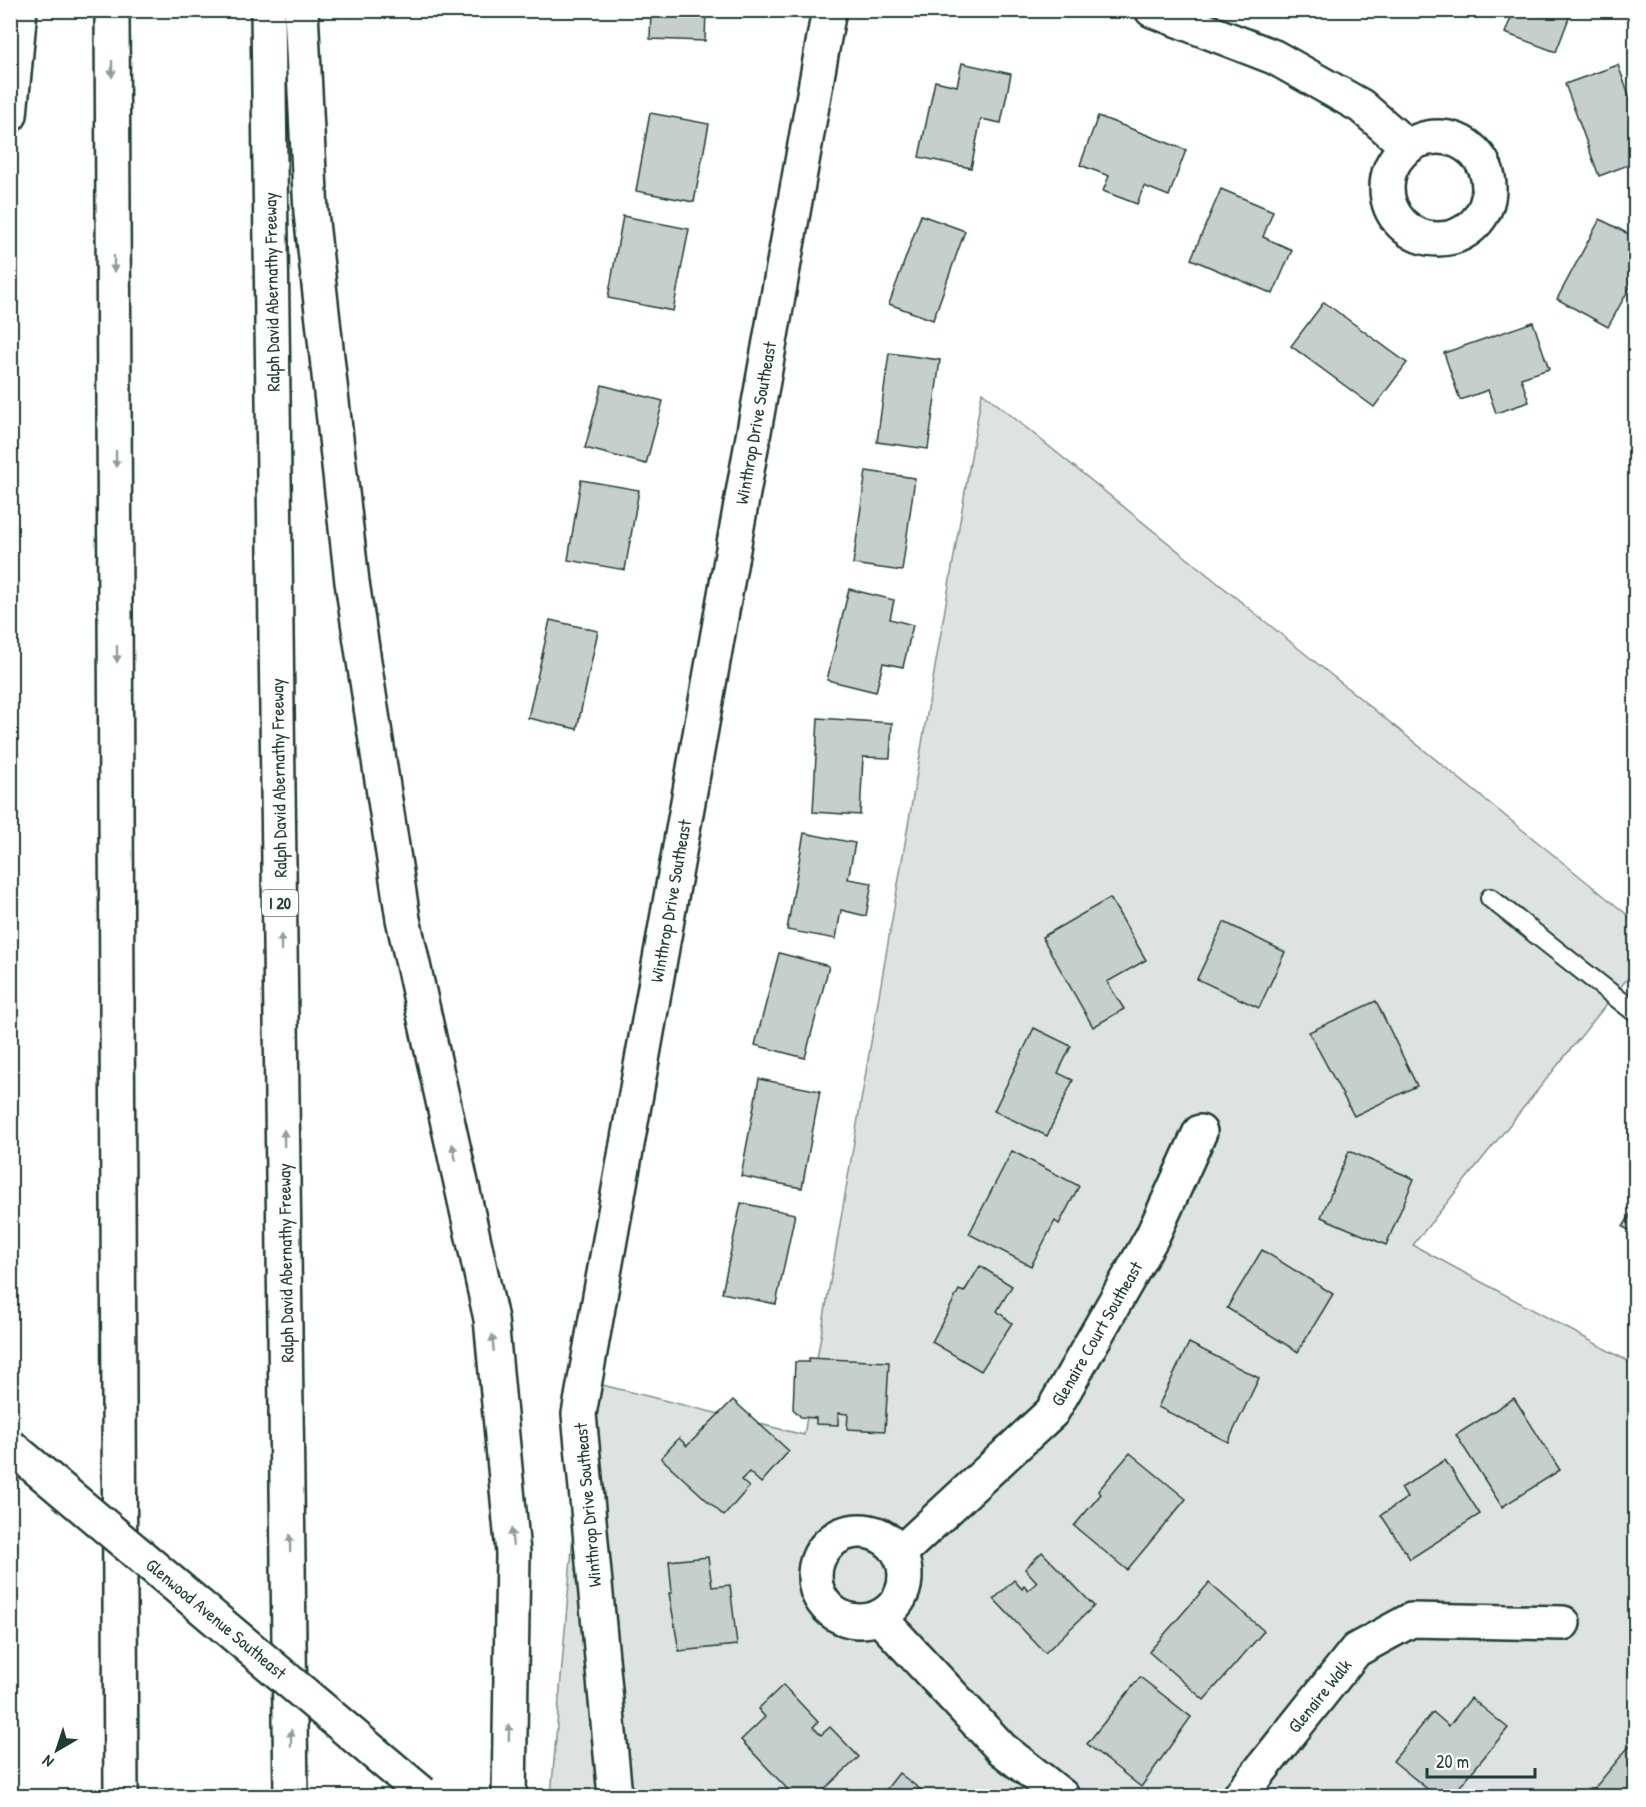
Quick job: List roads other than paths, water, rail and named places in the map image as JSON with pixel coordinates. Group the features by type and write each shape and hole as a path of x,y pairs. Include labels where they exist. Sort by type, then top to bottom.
{"main road":[{"path":"10,115 20,10"},
{"path":"112,10 121,1797"},
{"name":"Ralph David Abernathy Freeway","path":"268,10 291,1797"},
{"path":"301,10 311,213 352,582 403,919 491,1319 513,1553 508,1797"},
{"name":"Winthrop Drive Southeast","path":"615,1797 579,1414 830,10"},
{"path":"1152,10 1274,57 1361,106 1408,147"},
{"name":"Glenaire Court Southeast","path":"900,1553 1052,1412 1152,1237 1200,1132"},
{"name":"Glenwood Avenue Southeast","path":"10,1446 422,1792"},
{"path":"863,1531 878,1534 900,1553 905,1568 905,1582 892,1608 879,1617 858,1620 837,1614 825,1604 818,1591 815,1577 817,1562 835,1538 848,1532 863,1531"},
{"path":"879,1617 1002,1749 1062,1797"},
{"name":"Glenaire Walk","path":"1240,1797 1356,1650 1411,1620 1563,1623"}],"lane":[{"path":"1490,898 1635,1013"}]}
